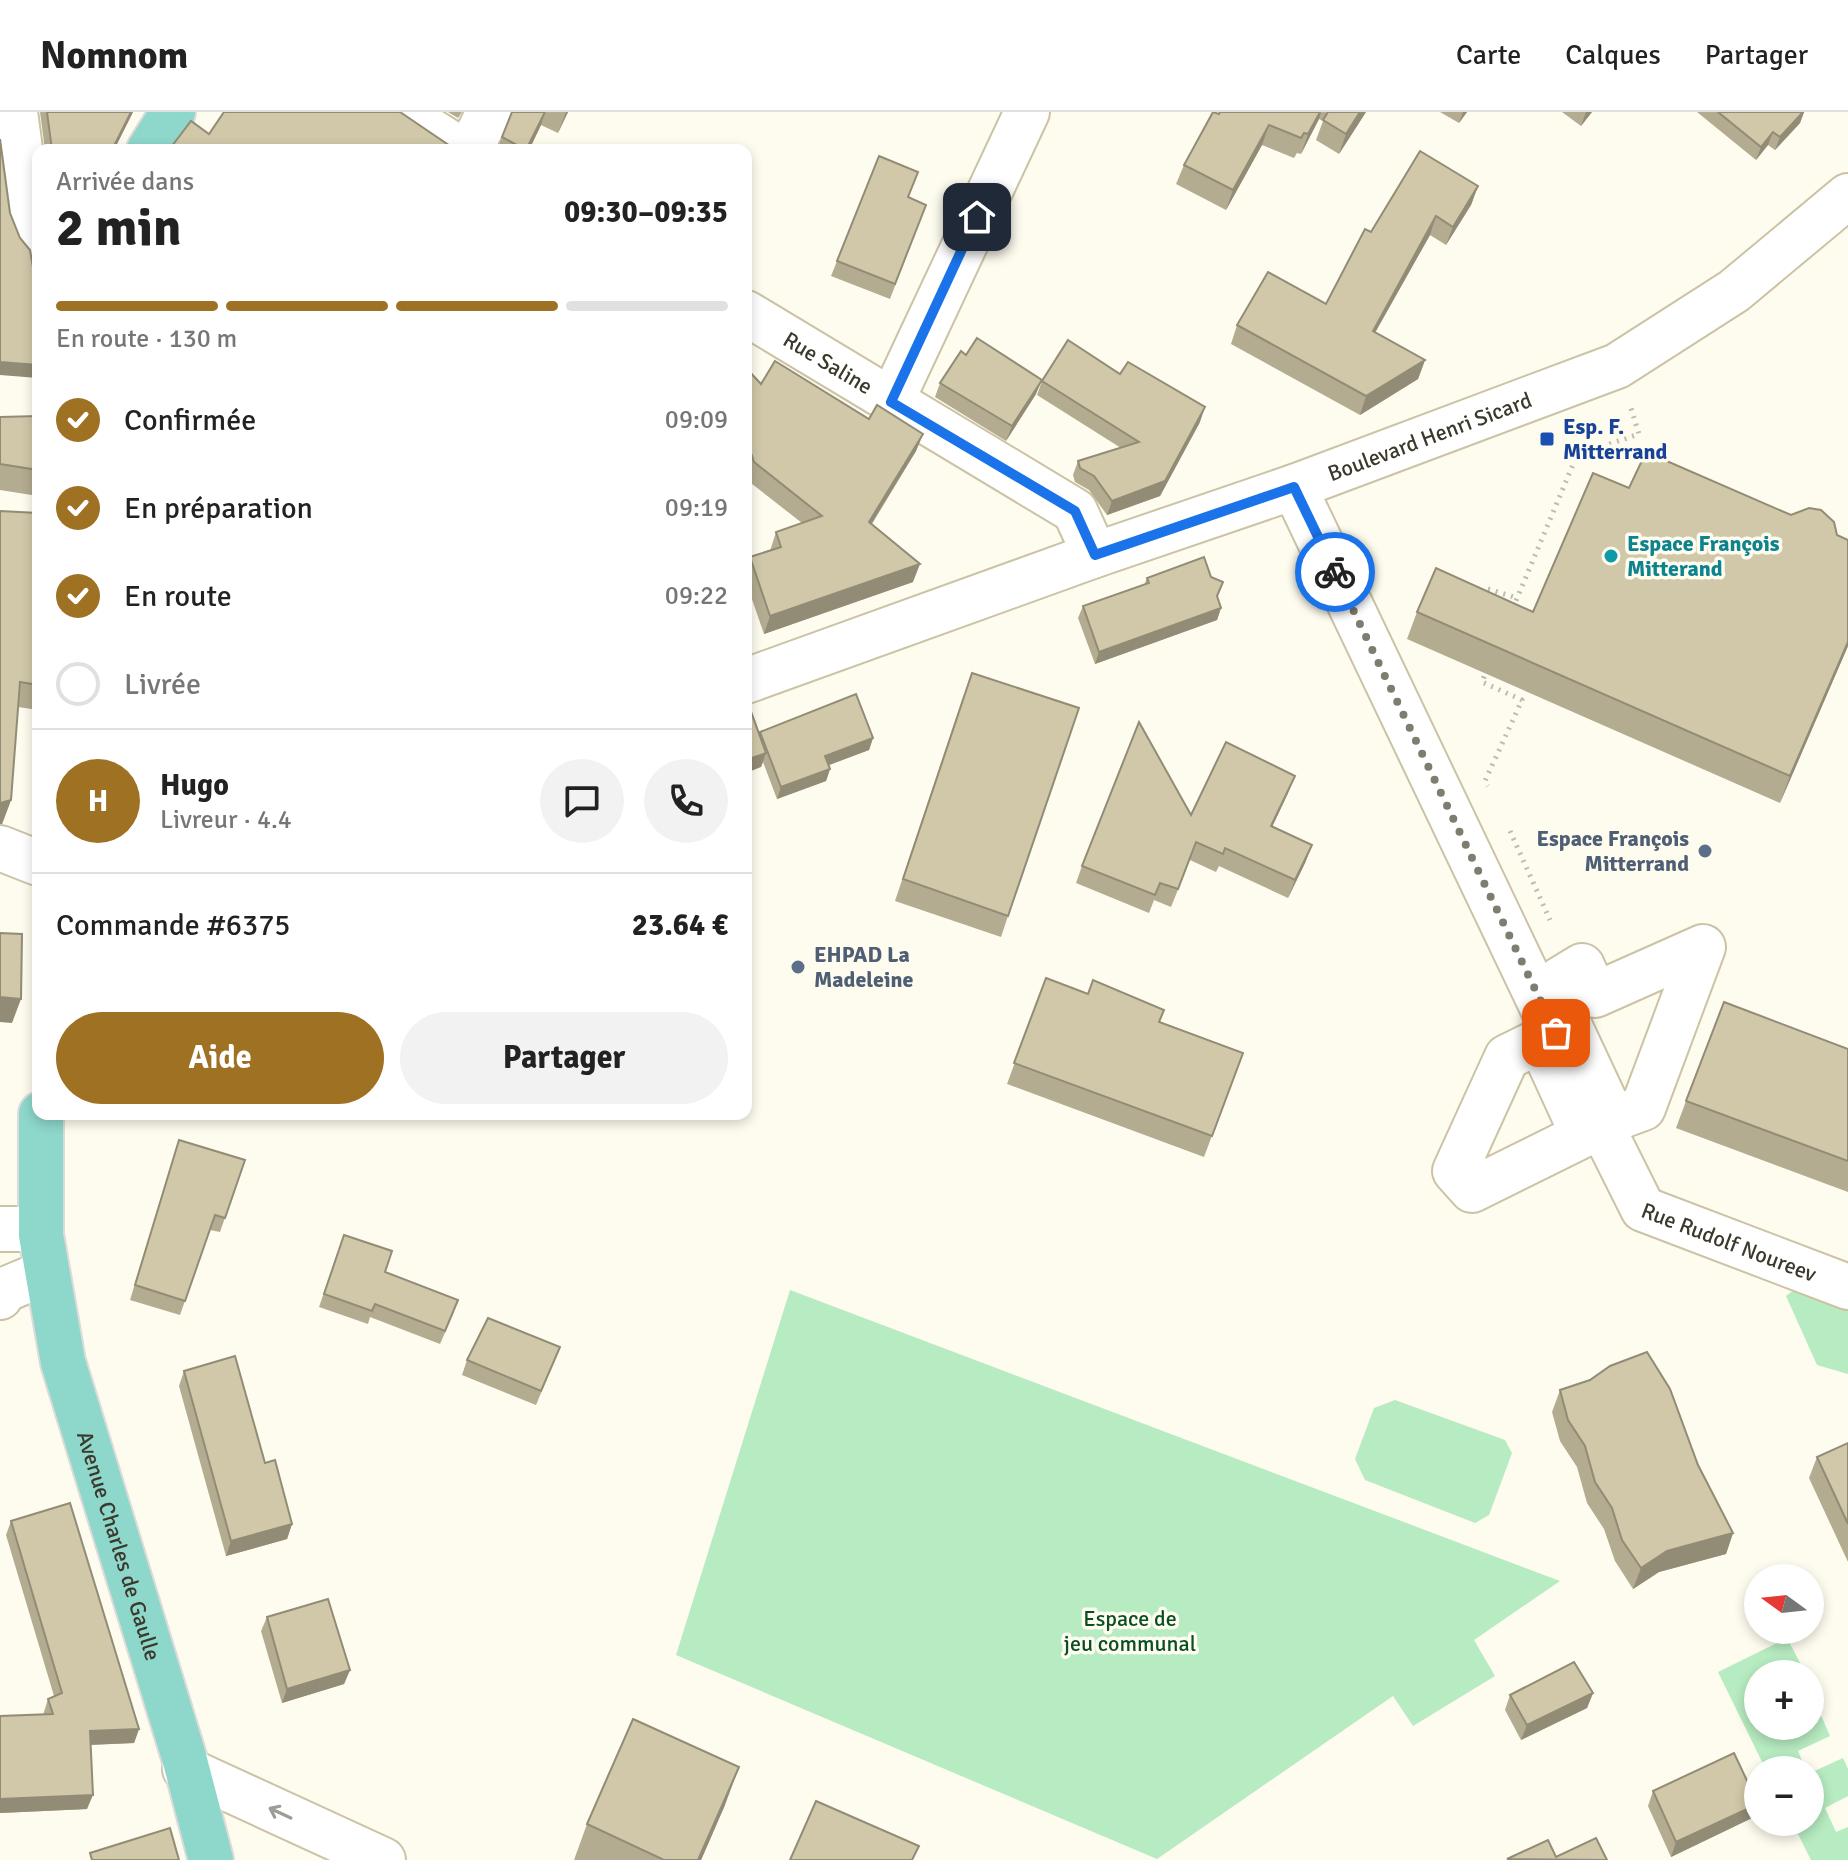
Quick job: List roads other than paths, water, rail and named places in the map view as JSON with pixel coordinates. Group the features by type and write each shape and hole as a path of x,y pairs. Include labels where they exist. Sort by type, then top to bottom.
{"main road":[{"path":"153,144 173,112"},
{"name":"Avenue Charles de Gaulle","path":"40,1120 21,1229 47,1272 63,1362 185,1769 217,1856"}],"street":[{"path":"15,112 32,228"},
{"path":"401,112 452,144"},
{"path":"473,144 489,112"},
{"path":"891,402 1027,112"},
{"name":"Boulevard Henri Sicard","path":"752,668 1294,487 1617,366 1734,291 1848,196"},
{"name":"Rue Saline","path":"752,317 1075,511 1095,555"},
{"name":"Rue Rudolf Noureev","path":"1294,487 1643,1209 1848,1287"},
{"path":"0,848 32,861"},
{"path":"0,1297 4,1290 47,1272"},
{"path":"185,1769 359,1855"}],"place":[{"name":"Esp. F. Mitterrand","path":"1547,439"},
{"name":"Espace François Mitterand","path":"1611,556"},
{"name":"Espace François Mitterrand","path":"1705,851"},
{"name":"EHPAD La Madeleine","path":"798,967"}],"park label":[{"name":"Espace de jeu communal","path":"1130,1630"}]}
